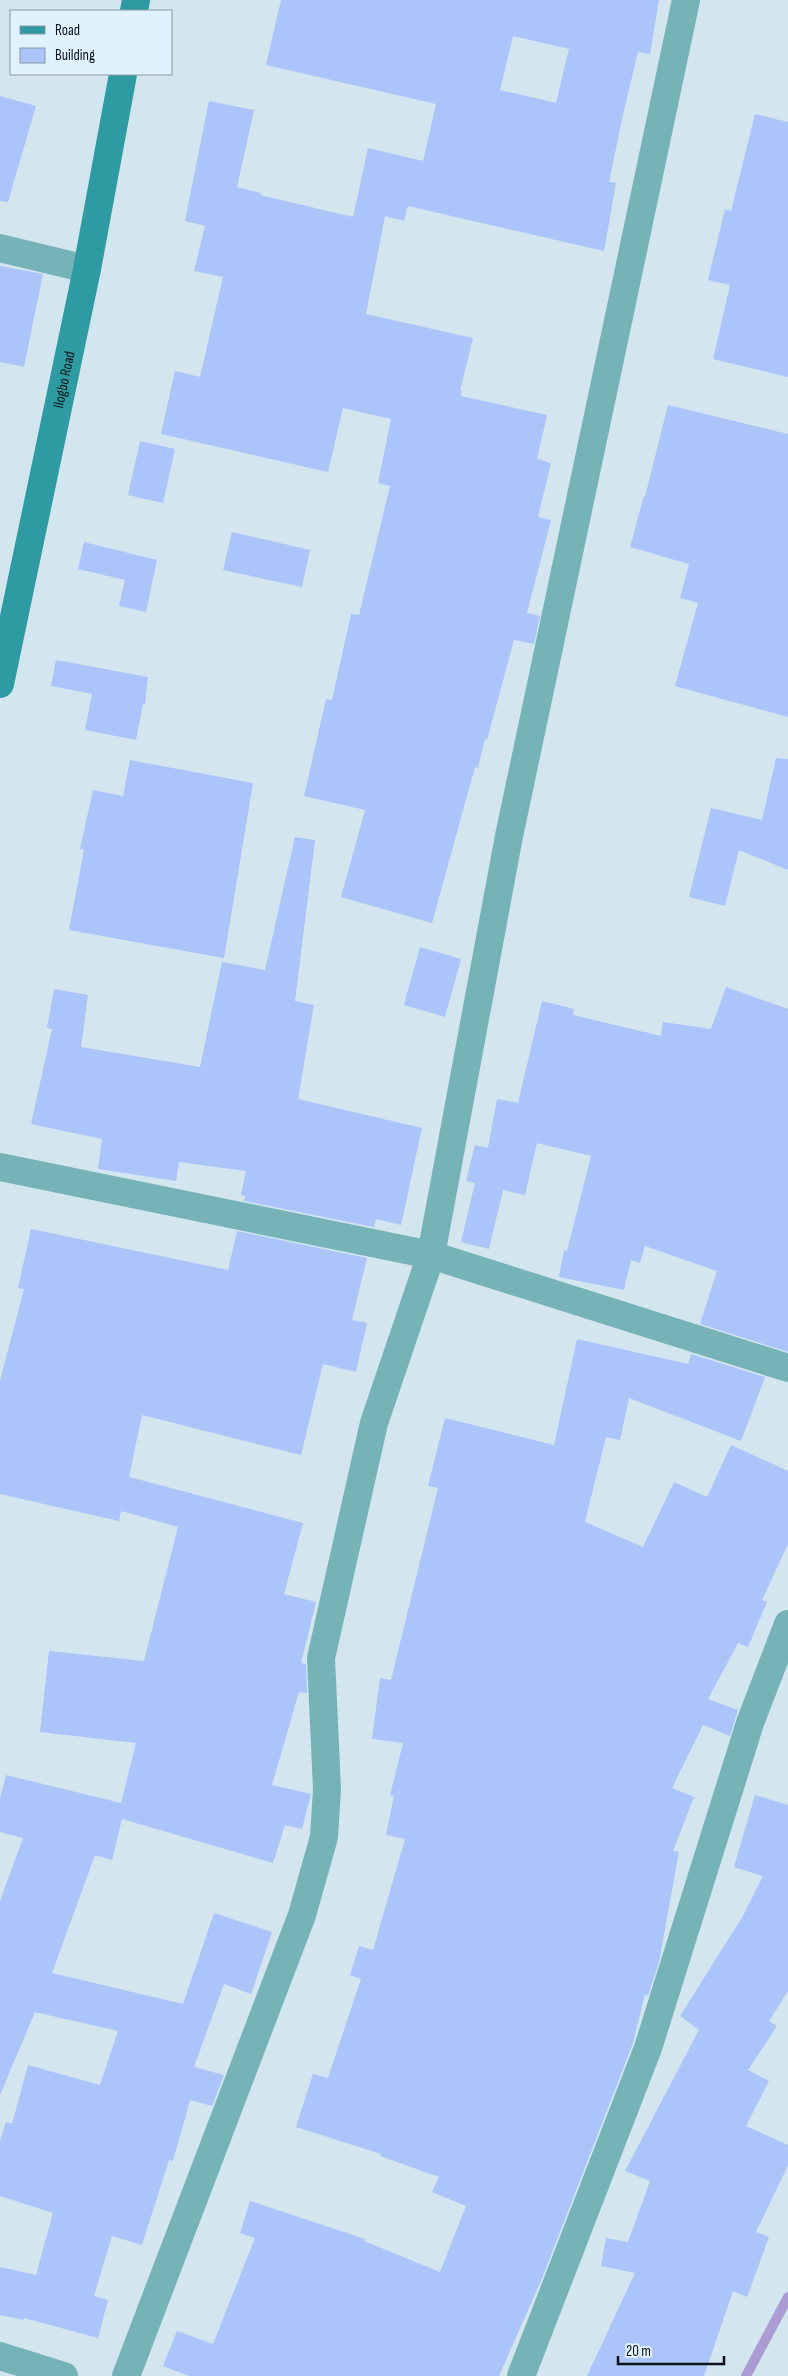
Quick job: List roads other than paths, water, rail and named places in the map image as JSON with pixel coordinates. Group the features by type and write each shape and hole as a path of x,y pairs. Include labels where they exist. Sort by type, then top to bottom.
{"main road":[{"name":"Ilogbo Road","path":"0,684 87,269 123,75"}],"street":[{"path":"126,2376 302,1915 324,1837 327,1790 321,1658 374,1423 431,1255 509,836 686,0"},
{"path":"0,248 87,269"},
{"path":"0,1167 431,1255 788,1368"},
{"path":"521,2376 648,2048 750,1724 788,1624"},
{"path":"0,2356 64,2376"}],"waterway":[{"path":"746,2376 788,2297"}]}
